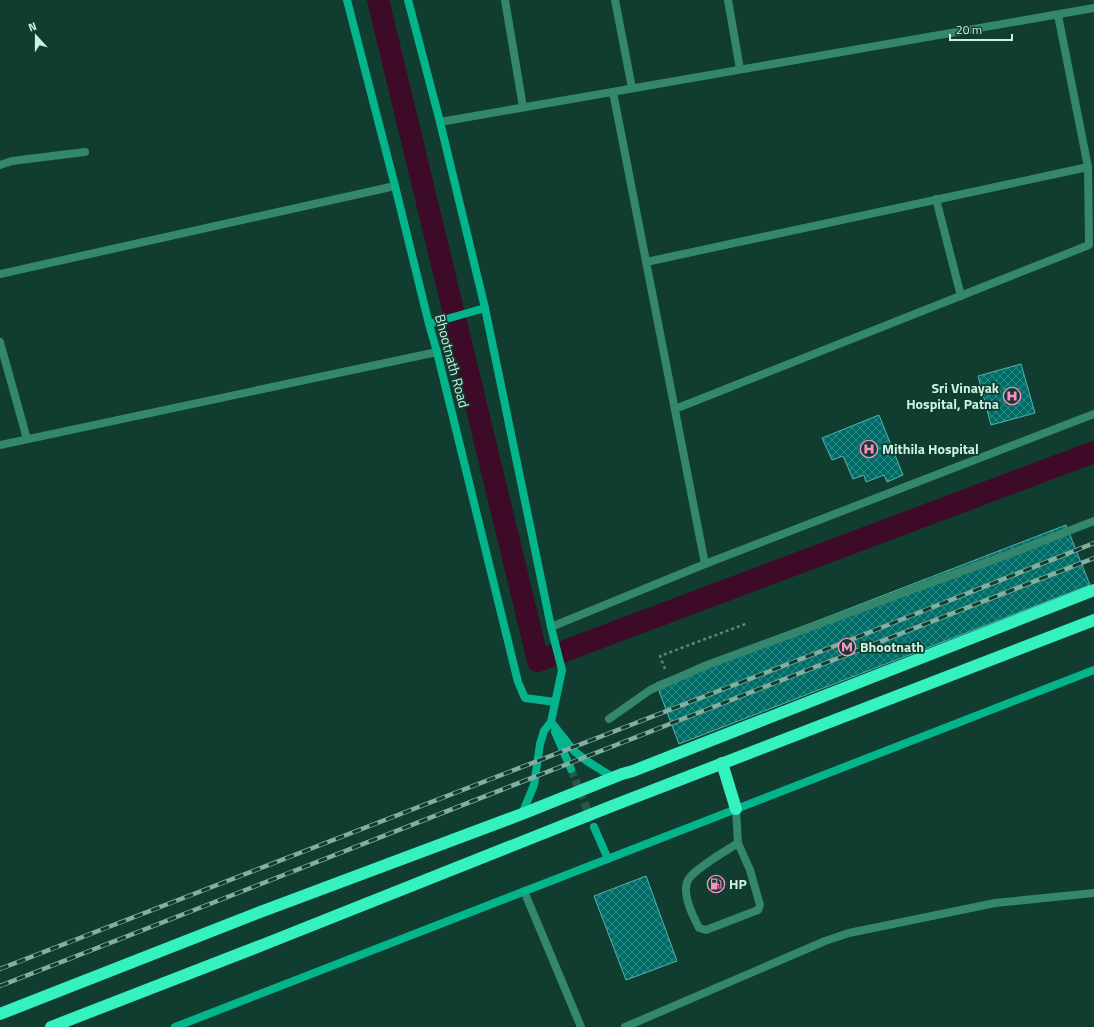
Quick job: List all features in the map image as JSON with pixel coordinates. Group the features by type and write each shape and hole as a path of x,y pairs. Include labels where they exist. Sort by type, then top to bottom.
{"highway":[{"path":"0,1014 255,914 654,763 1094,590"},
{"path":"51,1027 722,763 1094,620"},
{"path":"722,763 736,809"}],"street":[{"name":"Bhootnath Road","path":"347,0 432,324 437,352 518,682 525,698 555,702"},
{"path":"408,0 440,122 485,308 552,630 562,670 551,722 544,731 540,744 534,785 522,814"},
{"path":"505,0 523,107"},
{"path":"615,0 632,88"},
{"path":"728,0 740,69"},
{"path":"440,122 1094,8"},
{"path":"675,409 1089,245 1088,167 1058,15"},
{"path":"613,92 705,564"},
{"path":"0,165 12,161 85,152"},
{"path":"646,262 1088,167"},
{"path":"0,274 395,186"},
{"path":"936,200 961,296"},
{"path":"432,324 485,308"},
{"path":"0,342 27,439"},
{"path":"0,445 437,352"},
{"path":"552,630 705,564 1094,414"},
{"path":"609,719 650,690 707,665 1020,550 1094,521"},
{"path":"175,1027 1094,670"},
{"path":"551,722 574,751 614,778"},
{"path":"551,722 571,770"},
{"path":"736,809 738,843 750,870 760,905 758,910 706,930 699,928 685,894 687,880 697,869 738,843"},
{"path":"594,827 608,859"},
{"path":"524,891 581,1027"},
{"path":"625,1027 825,941 849,933 995,903 1094,893"}],"path":[{"path":"666,671 660,656 748,623"}],"building":[{"path":"1021,364 1035,413 991,425 978,376"},
{"path":"879,415 903,475 887,482 884,475 866,482 864,475 853,479 843,456 832,460 822,438"},
{"path":"1066,525 1090,585 679,744 656,683"},
{"path":"646,876 677,961 626,980 594,896"}],"waterway":[{"path":"378,0 538,661 1094,452"}],"tunnel":[{"path":"571,769 594,827"}],"railway":[{"path":"0,969 845,642 1094,543"},
{"path":"0,986 1094,558"}],"place":[{"name":"Sri Vinayak Hospital, Patna","path":"1012,396"},
{"name":"Mithila Hospital","path":"869,449"},
{"name":"Bhootnath","path":"847,647"},
{"name":"HP","path":"716,884"}]}
